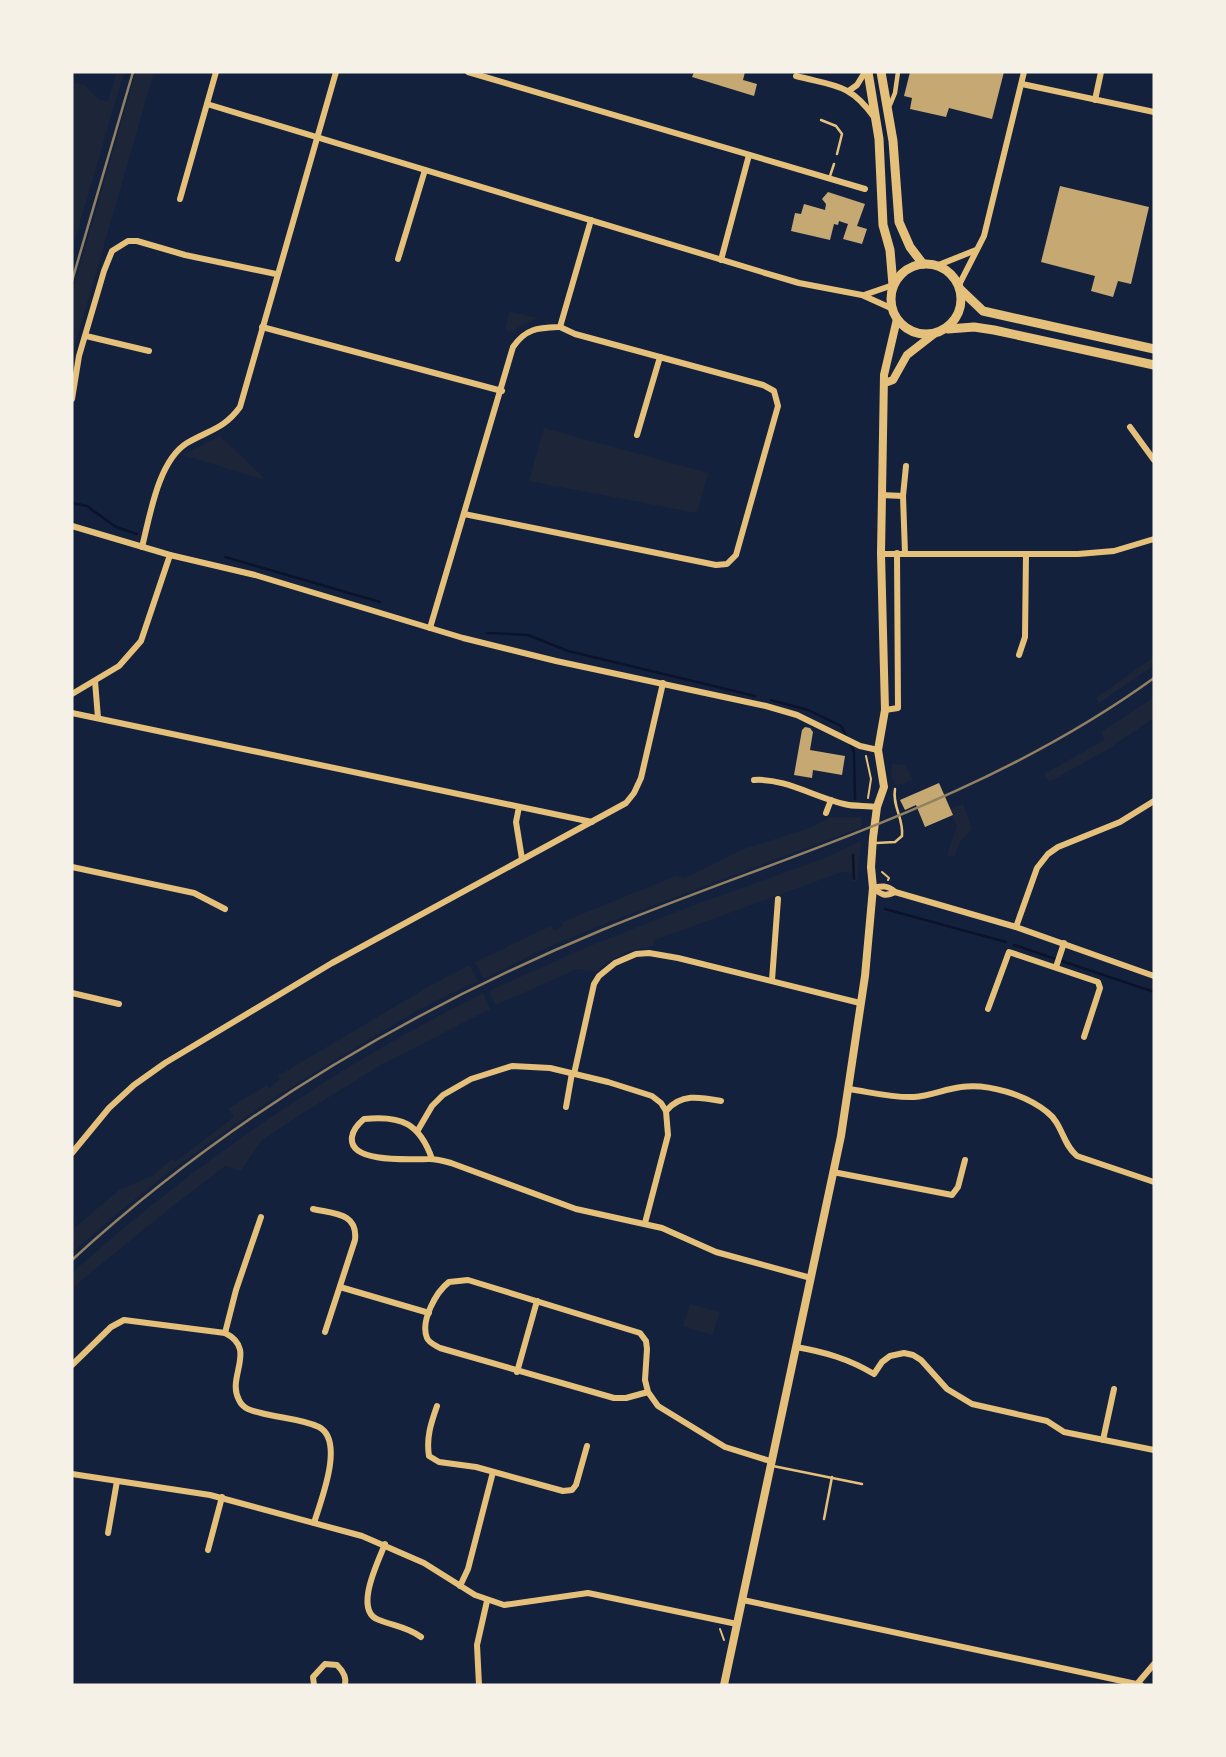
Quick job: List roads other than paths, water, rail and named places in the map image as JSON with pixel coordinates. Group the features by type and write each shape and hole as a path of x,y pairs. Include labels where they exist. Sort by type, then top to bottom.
{"main road":[{"path":"724,1685 834,1172 849,1089 873,888 873,843 877,807 884,787 878,750 885,710 881,495 886,383 884,374 895,314 890,250 883,225 876,120 867,72"},
{"path":"881,72 888,107 899,222 910,247 923,264"},
{"path":"893,285 905,271 923,264 936,266 944,269 983,311 1154,349"},
{"path":"948,329 959,312 960,287"},
{"path":"895,314 911,330 934,334"},
{"path":"886,383 893,380 908,355 934,334 948,329 974,327 1154,365"}],"street":[{"path":"180,199 216,72"},
{"path":"142,547 167,464 186,444 224,426 240,407 336,72"},
{"path":"468,72 490,75 864,189"},
{"path":"850,90 867,72"},
{"path":"888,107 895,93 898,72"},
{"path":"960,287 984,236 1024,72"},
{"path":"1095,100 1101,72"},
{"path":"796,76 850,90 862,100 876,120"},
{"path":"1022,84 1154,112"},
{"path":"207,104 799,283 862,295 872,294 893,285"},
{"path":"721,260 749,155"},
{"path":"398,259 425,170"},
{"path":"998,177 1007,179"},
{"path":"560,327 591,220"},
{"path":"72,398 79,356 108,259 112,251 128,241 276,274"},
{"path":"936,266 976,250"},
{"path":"862,295 895,314"},
{"path":"262,327 502,391"},
{"path":"430,628 513,347 526,331 560,327 575,334 768,387 777,397 776,416 733,560 716,565 464,514"},
{"path":"86,336 149,351"},
{"path":"637,435 660,357"},
{"path":"1130,426 1154,460"},
{"path":"885,710 898,708 901,553 906,466"},
{"path":"881,495 903,496"},
{"path":"72,526 170,555 256,575 430,628 556,661 797,715 856,744 878,750"},
{"path":"881,554 1078,554 1114,551 1154,539"},
{"path":"1019,655 1025,637 1026,554"},
{"path":"72,694 119,666 141,641 170,555"},
{"path":"95,681 98,718"},
{"path":"72,1153 109,1108 134,1085 165,1063 332,963 626,803 641,778 663,683"},
{"path":"72,713 592,822"},
{"path":"754,780 768,780 846,805 877,807"},
{"path":"825,813 831,800"},
{"path":"1016,927 1037,868 1048,853 1058,846 1120,822 1154,801"},
{"path":"519,807 516,821 522,859"},
{"path":"72,867 194,893 225,909"},
{"path":"873,888 890,887 895,892 1016,927 1154,976"},
{"path":"772,980 778,899"},
{"path":"1057,965 1064,943"},
{"path":"988,1009 1009,952 1057,965 1092,978 1099,984 1084,1037"},
{"path":"566,1107 594,984 606,969 625,957 649,953 860,1003"},
{"path":"72,993 119,1004"},
{"path":"418,1129 432,1106 443,1096 471,1079 512,1066 532,1066 573,1074 652,1096 666,1111 668,1135 645,1223"},
{"path":"849,1089 906,1097 968,1086 997,1090 1024,1099 1047,1112 1060,1126 1068,1148 1076,1156 1154,1182"},
{"path":"666,1111 677,1100 689,1097 721,1101"},
{"path":"432,1159 418,1129 390,1119 364,1119 352,1134 355,1149 365,1154 401,1160 432,1159 474,1170 576,1209 645,1223 716,1252 811,1278"},
{"path":"834,1172 952,1195 958,1187 965,1160"},
{"path":"313,1209 344,1217 353,1222 356,1230 325,1332"},
{"path":"225,1333 236,1290 261,1217"},
{"path":"648,1392 614,1398 440,1348 429,1342 426,1336 426,1326 435,1296 449,1282 468,1280 640,1333 646,1341 645,1380 648,1392 657,1406 725,1447 770,1463"},
{"path":"340,1287 429,1313"},
{"path":"517,1371 537,1301"},
{"path":"72,1365 111,1327 124,1320 225,1333 233,1337 239,1345 241,1358 235,1388 237,1398 243,1406 253,1411 316,1426 326,1432 331,1443 331,1454 314,1523"},
{"path":"796,1347 830,1353 856,1363 874,1374 890,1356 904,1353 914,1355 947,1389 972,1404 1048,1421 1064,1432 1154,1451"},
{"path":"1103,1440 1114,1389"},
{"path":"437,1406 430,1427 429,1456 439,1462 493,1472 563,1491 572,1490 576,1485 587,1446"},
{"path":"460,1586 468,1569 493,1472"},
{"path":"72,1474 222,1497 314,1523 385,1545 425,1563 487,1601 503,1605 589,1593 737,1624"},
{"path":"108,1533 117,1481"},
{"path":"208,1550 222,1497"},
{"path":"385,1545 369,1591 368,1611 376,1619 412,1630 421,1637"},
{"path":"743,1600 1139,1685 1154,1664"},
{"path":"479,1685 477,1645 487,1601"},
{"path":"314,1685 313,1677 325,1664 337,1665 343,1671 345,1685"}],"lane":[{"path":"821,120 836,126 842,134 837,154"},
{"path":"829,179 834,164"},
{"path":"873,843 895,842 902,836 903,828 893,800 895,789"},
{"path":"770,1463 862,1484"},
{"path":"824,1518 832,1477"}],"waterway":[{"path":"72,503 87,506 116,527 137,534"},
{"path":"225,557 380,602"},
{"path":"487,633 528,635 568,651 755,696"},
{"path":"771,700 808,710 841,726 847,737"},
{"path":"850,743 854,752 855,799"},
{"path":"853,855 854,879"},
{"path":"885,909 1006,942"},
{"path":"1014,945 1154,992"}],"railway":[{"path":"72,281 133,72"},
{"path":"72,1260 193,1160 322,1072 390,1032 459,995 602,930 886,821 955,791 1023,758 1089,721 1154,678"}]}
